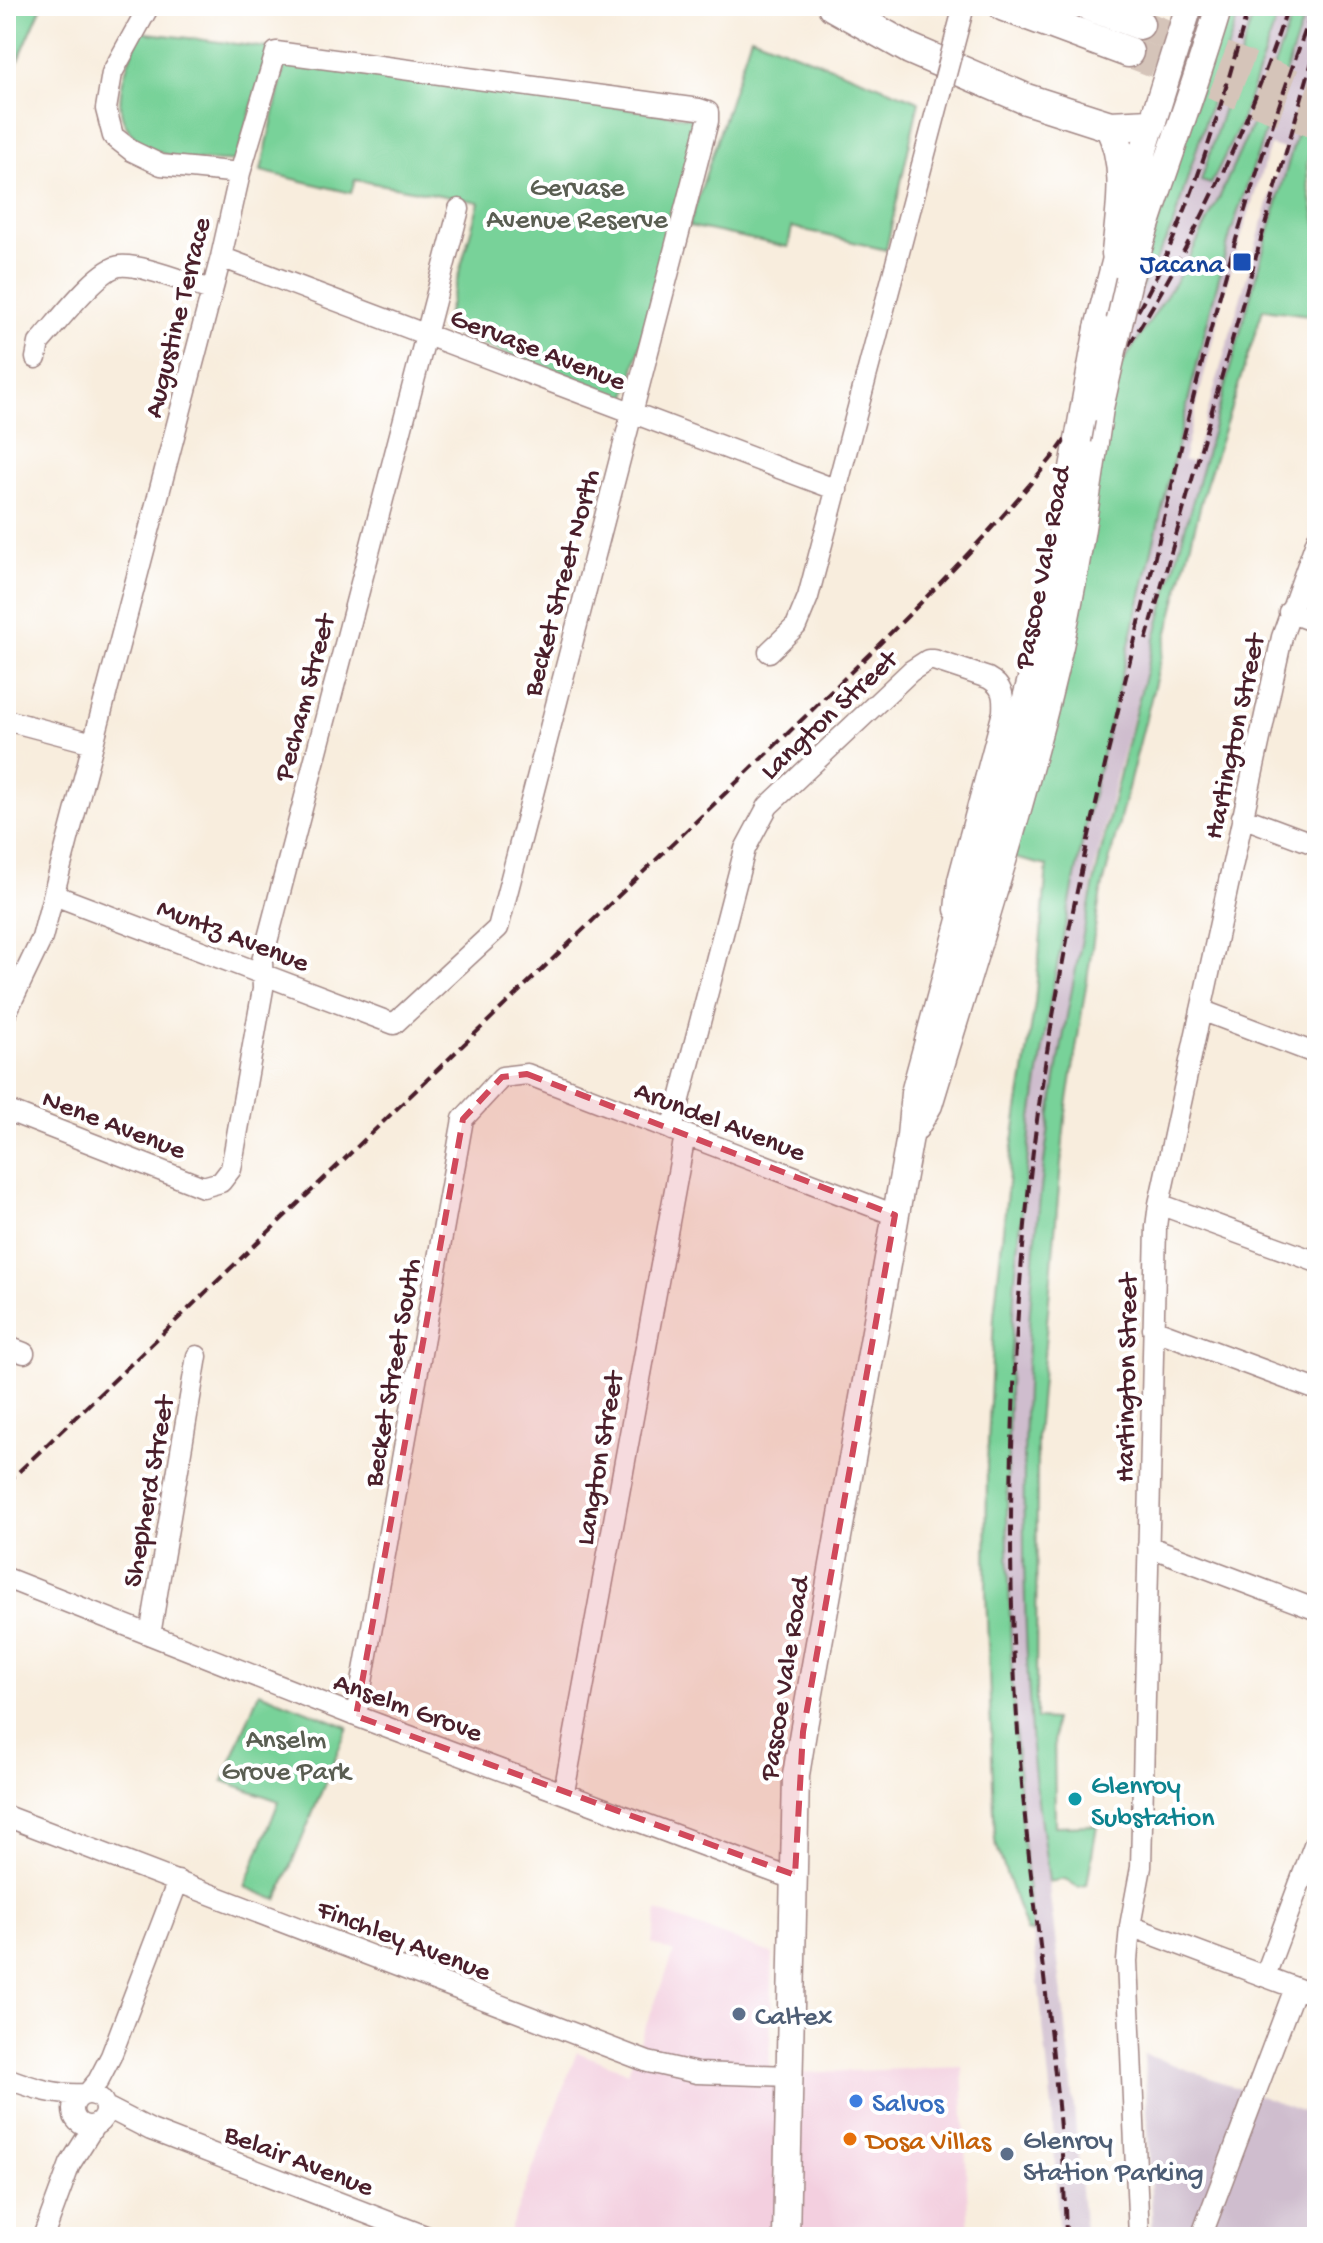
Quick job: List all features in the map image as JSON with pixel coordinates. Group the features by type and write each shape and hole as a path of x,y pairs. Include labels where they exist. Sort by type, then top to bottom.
{"highway":[{"path":"833,6 910,49 1012,93 1110,126 1151,124"},
{"path":"1004,6 1133,38 1090,6"},
{"path":"1110,126 1120,145 1123,174 1117,253"}],"main road":[{"name":"Pascoe Vale Road","path":"786,2237 796,1775 910,1136 914,1093 1044,629 1098,328 1151,124 1189,6"},
{"name":"Pascoe Vale Road","path":"910,1136 929,1105 1028,770 1054,670 1077,557 1100,408 1129,280 1216,17"},
{"path":"1151,124 1170,111 1216,17"}],"street":[{"path":"149,6 112,73 106,109 113,136 132,151 161,165 240,173"},
{"path":"769,652 800,619 837,490 964,6"},
{"name":"Augustine Terrace","path":"6,1013 42,938 221,257 240,173 276,52 708,112"},
{"name":"Becket Street North","path":"394,1024 498,928 708,112"},
{"name":"Pecham Street","path":"203,1187 221,1182 231,1169 263,989 262,961 459,209"},
{"name":"Gervase Avenue","path":"221,257 837,490"},
{"path":"36,358 39,343 101,275 119,265 212,290"},
{"name":"Hartington Street","path":"1139,2237 1128,1987 1130,1926 1141,1867 1153,1329 1159,1204 1289,612 1317,539"},
{"path":"1289,612 1317,623"},
{"name":"Langton Street","path":"564,1792 679,1132 745,849 768,806 911,671 928,660 964,668 996,682 1004,695 958,880 955,906 957,937"},
{"path":"6,720 93,743"},
{"path":"1242,817 1317,845"},
{"name":"Muntz Avenue","path":"54,895 394,1024"},
{"path":"1201,1010 1317,1054"},
{"name":"Arundel Avenue","path":"527,1074 895,1215"},
{"name":"Becket Street South","path":"356,1716 463,1119 502,1077 527,1074"},
{"name":"Nene Avenue","path":"6,1110 203,1187"},
{"path":"1159,1204 1317,1262"},
{"path":"1153,1329 1317,1390"},
{"name":"Shepherd Street","path":"150,1635 197,1356"},
{"path":"1148,1546 1317,1610"},
{"name":"Anselm Grove","path":"6,1578 356,1716 782,1875 795,1875"},
{"name":"Finchley Avenue","path":"6,1816 648,2062 697,2073 791,2076"},
{"path":"1265,1976 1317,1837"},
{"path":"43,2237 92,2116 111,2056 178,1881"},
{"path":"1130,1926 1317,1996"},
{"path":"1201,2237 1295,1988"},
{"path":"92,2116 74,2103 98,2081 111,2056"},
{"path":"6,2078 92,2116"},
{"path":"37,2090 66,2096 86,2094"},
{"name":"Belair Avenue","path":"92,2116 151,2130 425,2237"}],"highlighted area":[{"path":"527,1074 895,1215 803,1732 795,1875 356,1716 463,1119 502,1077"}],"shaded area":[{"path":"1241,6 1256,6 1226,103 1211,184 1240,124 1281,6 1296,6 1255,118 1220,196 1183,270 1117,372 1131,308 1172,228"},
{"path":"1308,6 1317,6 1317,65 1116,778 1094,873 1063,1038 1041,1193 1031,1295 1024,1469 1031,1739 1070,2061 1085,2237 1059,2237 1052,2108 1023,1842 1008,1606 1009,1385 1015,1278 1031,1125 1072,885 1099,763 1230,235","holes":["1270,145 1284,149 1193,462 1183,460 1227,282"]},
{"path":"657,1911 773,1954 769,2074 962,2067 969,2237 507,2237 577,2052 628,2072 674,1953 652,1944"},
{"path":"1144,2054 1317,2117 1317,2237 1153,2237"}],"green space":[{"path":"6,6 42,6 6,88"},
{"path":"1226,6 1241,6 1172,228 1131,308"},
{"path":"1256,6 1281,6 1240,124 1211,184 1201,181"},
{"path":"1296,6 1308,6 1230,235 1088,814 1051,996 1031,1125 1015,1278 1009,1385 1007,1516 1012,1684 1032,1932 1026,1931 995,1841 986,1590 987,1464 994,1316 1011,1154 1035,1003 1047,866 1010,857 1117,372 1183,270 1220,196 1255,118"},
{"path":"140,32 269,48 236,162 173,157 150,148 134,136 124,123 120,108 121,91"},
{"path":"751,36 919,101 886,250 792,227 788,247 689,226"},
{"name":"Gervase Avenue Reserve","path":"286,59 699,119 626,400 443,330 479,202 355,180 351,193 261,171"},
{"path":"1317,65 1317,117 1307,164 1317,226 1317,316 1263,309 1205,488 1100,897 1065,1119 1037,1435 1036,1719 1054,1720 1055,1826 1097,1825 1087,1885 1078,1887 1065,1879 1049,1882 1032,1753 1024,1579 1028,1344 1033,1266 1051,1111 1080,948 1116,787 1202,468"},
{"name":"Anselm Grove Park","path":"259,1692 348,1727 277,1900 245,1887 279,1801 223,1781"}],"tunnel":[{"path":"1139,24 1317,93"},
{"path":"1128,52 1317,124"}],"railway":[{"path":"1138,311 1189,200 1249,6"},
{"path":"6,1484 812,710 932,591 1019,498 1059,449 1126,350 1181,256 1229,159 1288,6"},
{"path":"1066,2237 1058,2100 1022,1789 1012,1618 1012,1465 1017,1332 1035,1132 1076,898 1174,477 1235,243 1314,6"},
{"path":"1146,640 1317,44"}],"place":[{"name":"Jacana","path":"1242,262"},
{"name":"Glenroy Substation","path":"1075,1799"},
{"name":"Caltex","path":"739,2014"},
{"name":"Salvos","path":"856,2101"},
{"name":"Dosa Villas","path":"850,2139"},
{"name":"Glenroy Station Parking","path":"1007,2154"}]}
